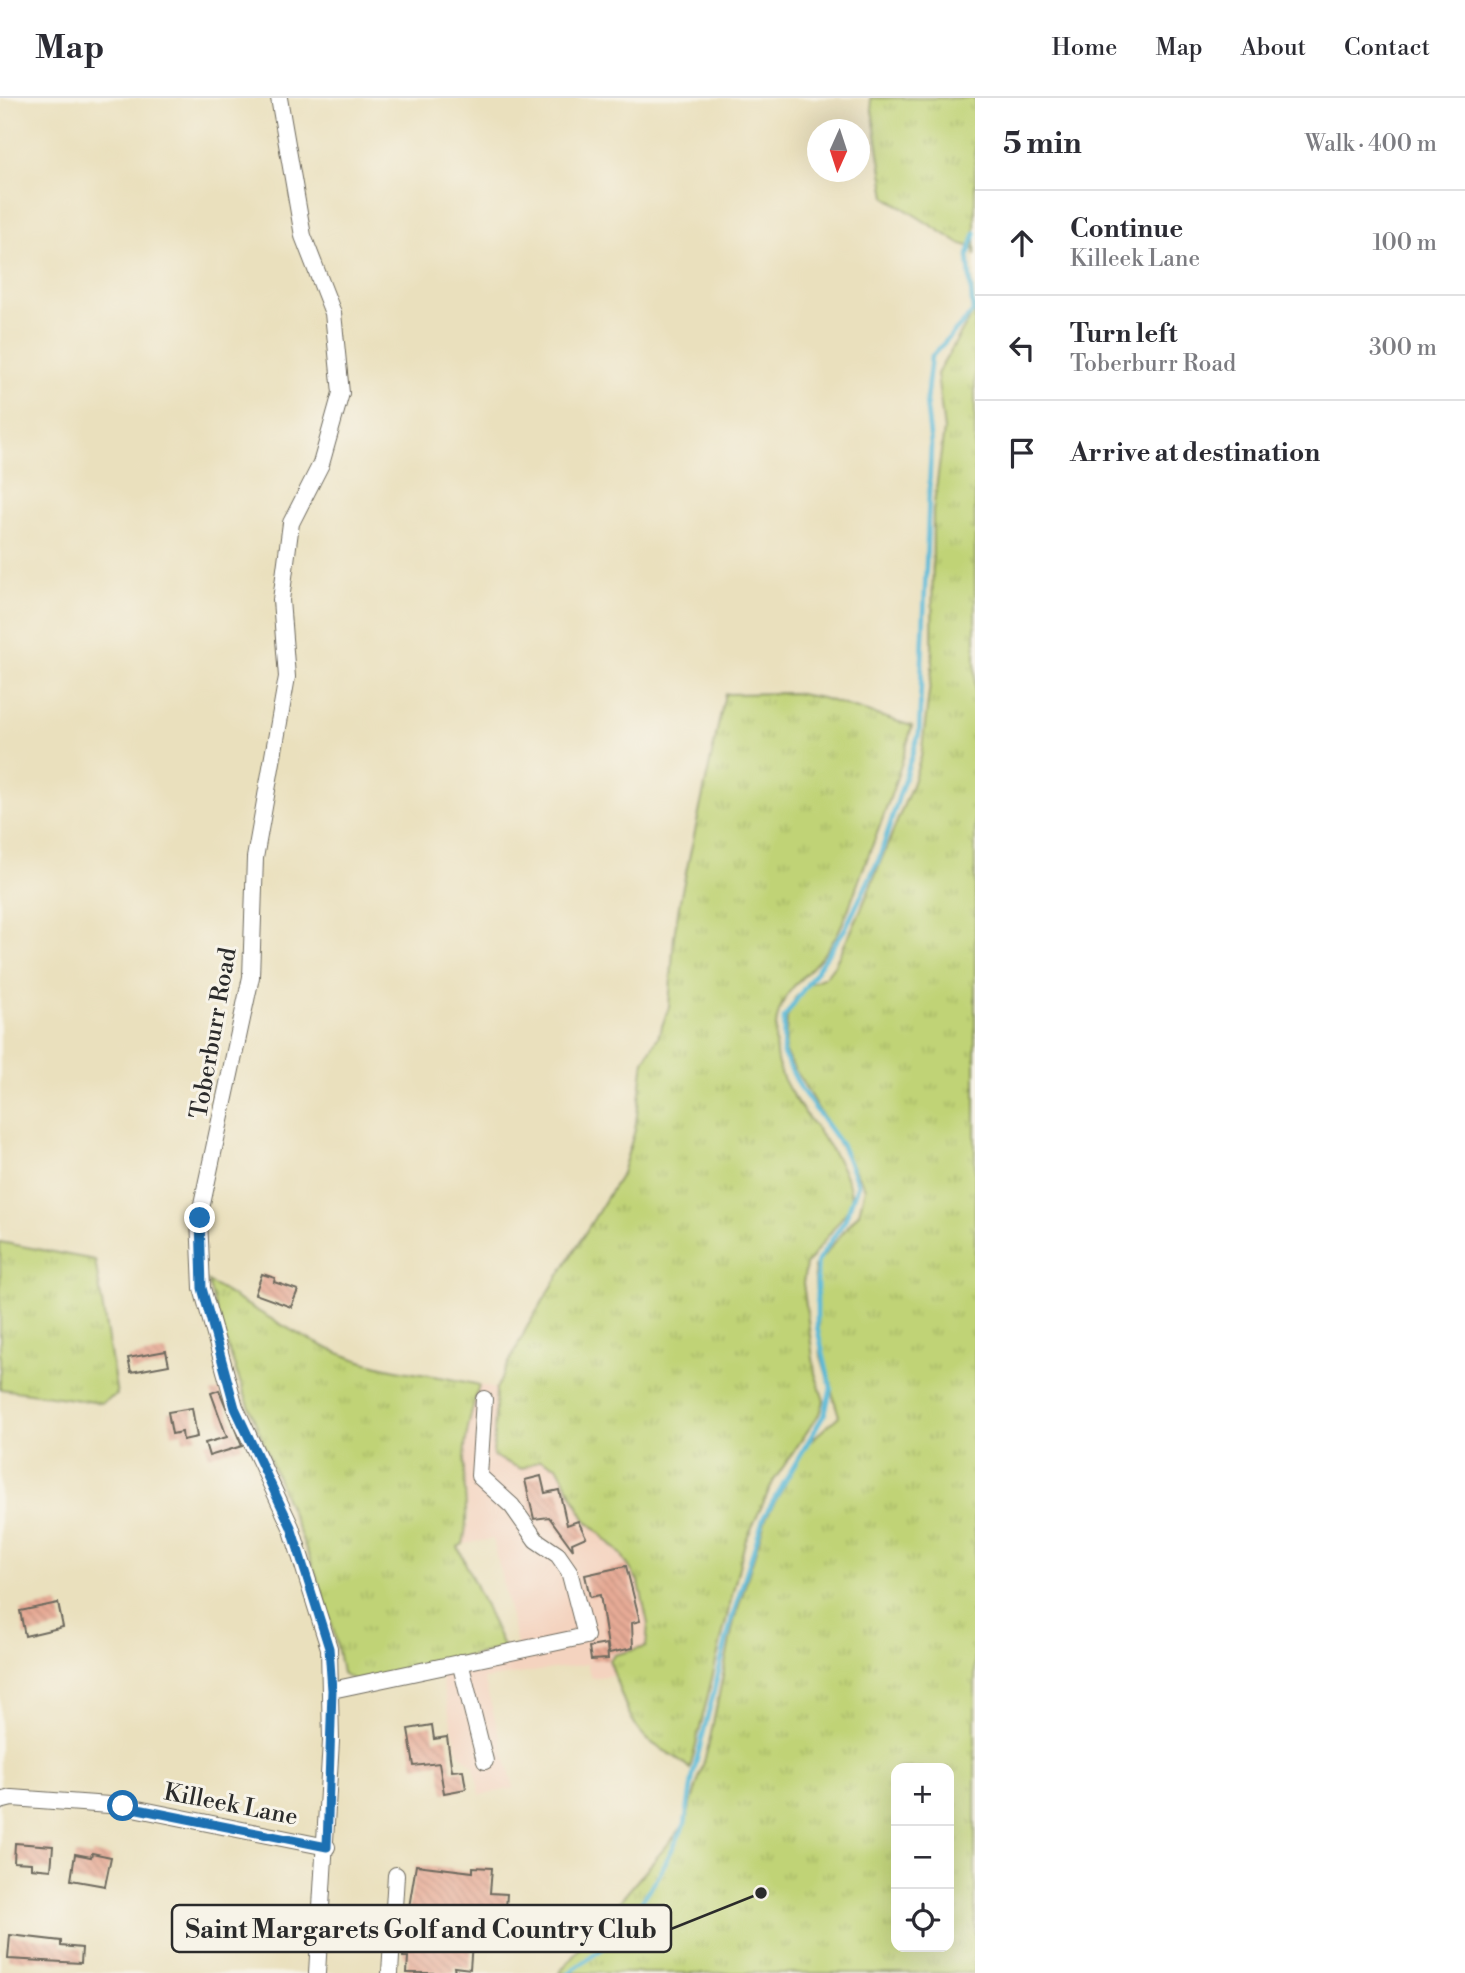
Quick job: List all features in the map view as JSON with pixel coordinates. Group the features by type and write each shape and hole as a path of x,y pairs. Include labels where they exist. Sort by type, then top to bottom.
{"street":[{"name":"Toberburr Road","path":"279,98 303,236 333,313 341,393 321,464 290,523 281,600 288,677 255,858 251,977 200,1218 198,1253 202,1288 235,1408 291,1527 329,1648 332,1690 327,1847 317,1973"},
{"path":"332,1690 586,1636 569,1571 558,1555 536,1540 512,1506 479,1475 484,1399"},
{"path":"460,1662 485,1761"},
{"name":"Killeek Lane","path":"0,1801 12,1798 123,1806 327,1847"},
{"path":"390,1973 396,1875"},
{"path":"320,1936 391,1941"}],"shaded area":[{"path":"479,1385 496,1389 493,1456 540,1460 557,1466 585,1519 621,1554 639,1583 648,1624 646,1647 609,1660 615,1675 591,1678 587,1664 484,1679 514,1788 480,1795 474,1766 458,1752 440,1675 517,1645 493,1539 463,1544 469,1522 464,1463 467,1427"}],"green space":[{"path":"870,98 975,98 975,255 974,248 959,243 886,197"},
{"path":"975,309 975,1973 559,1973 685,1824 708,1748 734,1621 766,1518 808,1443 839,1416 821,1356 814,1267 859,1213 865,1188 785,1053 787,1018 795,998 809,984 825,977 835,964 857,919 921,757 932,668 933,511 944,430 937,374"},
{"path":"793,693 822,698 912,726 889,800 844,921 825,953 792,988 778,1013 775,1031 780,1072 841,1166 849,1185 852,1204 806,1265 803,1283 815,1373 824,1401 821,1411 773,1482 745,1542 690,1769 651,1742 639,1730 628,1712 609,1660 614,1655 646,1647 648,1624 639,1583 621,1554 585,1519 557,1466 540,1460 521,1469 493,1456 496,1389 527,1327 622,1173 635,1130 644,1061 658,1037 669,1007 674,936 680,900 725,694"},
{"path":"0,1242 95,1260 117,1395 101,1403 0,1389"},
{"path":"208,1282 333,1351 383,1367 479,1385 466,1441 466,1523 463,1544 458,1547 504,1648 356,1681 342,1673 319,1582 243,1390"}],"building":[{"path":"262,1274 275,1278 274,1282 298,1290 291,1307 255,1294"},
{"path":"166,1351 169,1365 131,1372 128,1358"},
{"path":"219,1390 242,1446 209,1456 205,1443 227,1437 211,1393"},
{"path":"192,1408 197,1437 183,1440 182,1432 172,1434 168,1412"},
{"path":"541,1476 545,1493 559,1490 567,1525 578,1521 586,1537 572,1543 573,1550 549,1517 534,1519 525,1480"},
{"path":"626,1566 640,1621 632,1623 633,1648 609,1653 600,1595 590,1597 585,1575"},
{"path":"58,1603 63,1627 25,1636 20,1611"},
{"path":"607,1644 608,1659 591,1660 589,1647"},
{"path":"432,1725 434,1739 447,1737 452,1771 463,1770 466,1789 444,1793 439,1763 414,1766 408,1729"},
{"path":"15,1843 53,1846 51,1870 31,1868 31,1863 14,1862"},
{"path":"92,1853 111,1857 105,1886 71,1880 75,1854 91,1857"},
{"path":"416,1865 473,1872 473,1867 492,1868 490,1893 507,1894 504,1939 501,1945 472,1943 470,1969 454,1967 455,1973 407,1973 408,1957 403,1957 404,1937"},
{"path":"10,1935 61,1941 61,1946 82,1948 81,1963 8,1959"}],"waterway":[{"path":"569,1973 616,1939 658,1877 685,1824 693,1775 732,1618 764,1517 825,1413 831,1388 817,1327 817,1262 845,1220 858,1184 842,1146 801,1089 783,1054 784,1018 845,929 879,859 919,733 931,445 926,401 931,357 973,312 968,255 975,233"}],"place":[{"name":"Saint Margarets Golf and Country Club","path":"761,1893"}],"route":[{"path":"123,1806 327,1847 332,1690 329,1648 291,1527 235,1408 202,1288 198,1253 200,1218"}]}
